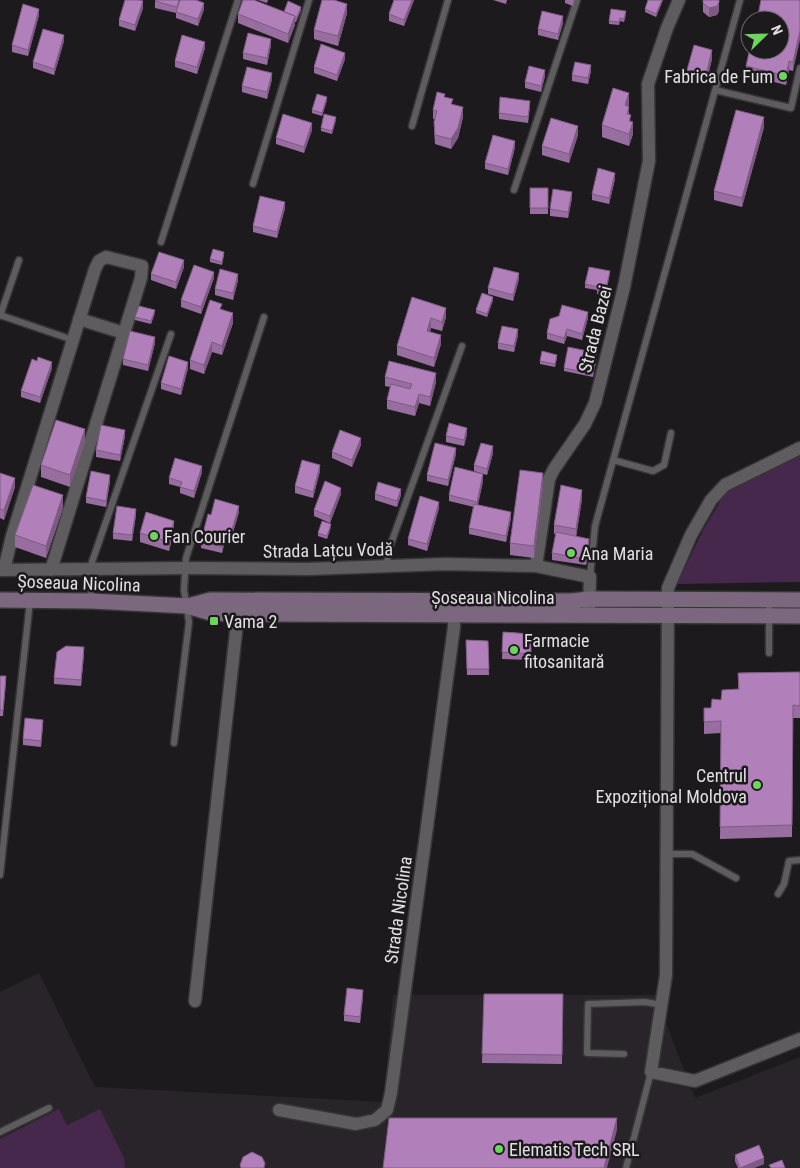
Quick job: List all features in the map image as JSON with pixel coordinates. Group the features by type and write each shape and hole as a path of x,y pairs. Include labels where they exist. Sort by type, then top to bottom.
{"main road":[{"name":"Șoseaua Nicolina","path":"0,600 91,601 187,606 211,613 238,614 454,608 571,602 589,599 800,600"},
{"name":"Șoseaua Nicolina","path":"187,606 210,600 454,608 589,616 800,616"}],"street":[{"name":"Strada Bazei","path":"536,566 549,479 554,468 585,424 595,403 624,287 649,160 648,84 667,28 679,0"},
{"path":"2,570 95,268 99,261 106,257 142,266 141,278 51,570"},
{"path":"80,319 124,333"},
{"path":"800,448 725,485 711,500 691,535 668,588 666,975 651,1072 695,1080 800,1039"},
{"name":"Strada Lațcu Vodă","path":"2,570 308,568 446,564 536,566"},
{"path":"536,566 590,576 589,616"},
{"name":"Strada Nicolina","path":"279,1110 356,1124 375,1120 387,1110 393,1083 454,608"},
{"path":"196,1000 238,614"}],"lane":[{"path":"160,242 238,0"},
{"path":"253,184 309,0"},
{"path":"412,126 448,0"},
{"path":"514,190 577,0"},
{"path":"590,576 595,526 740,0"},
{"path":"715,90 791,108 800,68"},
{"path":"19,260 0,315 73,340"},
{"path":"174,743 190,622 184,590 185,568 189,549 264,317"},
{"path":"91,601 92,562 171,334"},
{"path":"387,566 388,552 462,346"},
{"path":"613,460 653,471 664,465 671,433"},
{"path":"0,875 30,600"},
{"path":"769,600 769,653"},
{"path":"668,854 692,854 736,878"},
{"path":"778,894 784,884 789,861 800,860"},
{"path":"624,1054 588,1053 588,1004 645,1002 662,1005"},
{"path":"626,1168 651,1072"},
{"path":"0,1132 49,1108"}],"shaded area":[{"path":"800,454 800,582 677,584 703,530 725,493"},
{"path":"39,973 95,1087 384,1102 393,995 655,995 695,1098 800,1057 800,1168 0,1168 0,992"},
{"path":"59,1109 67,1125 100,1109 124,1158 125,1168 0,1168 0,1139"}],"building":[{"path":"125,0 143,1 135,25 119,20"},
{"path":"156,0 179,0 177,7"},
{"path":"180,0 196,0 204,3 198,19 176,12"},
{"path":"243,0 254,0 295,16 288,34 238,14"},
{"path":"322,0 334,0 347,4 338,36 314,30"},
{"path":"394,0 412,0 404,20 389,14"},
{"path":"648,0 662,0 656,14 645,9"},
{"path":"703,0 719,0 719,2 717,6 709,8 703,3"},
{"path":"761,0 800,0 800,31 793,62 789,61 786,76 746,66 747,60 790,60 790,10 759,10"},
{"path":"288,1 301,7 296,19 295,16 284,12"},
{"path":"23,4 39,9 28,50 12,45"},
{"path":"611,9 626,11 624,19 620,18 619,22 609,21"},
{"path":"542,11 563,16 558,34 538,29"},
{"path":"43,29 64,35 54,69 33,62"},
{"path":"248,33 271,39 267,58 243,53"},
{"path":"182,35 205,42 197,67 175,61"},
{"path":"321,44 345,53 337,75 314,67"},
{"path":"694,45 712,50 706,75 687,70"},
{"path":"575,62 591,65 588,78 572,75"},
{"path":"529,66 545,70 541,86 525,82"},
{"path":"247,67 272,73 267,92 242,86"},
{"path":"613,88 629,93 625,105 629,107 627,114 631,115 629,121 633,122 629,134 602,125"},
{"path":"437,92 445,94 444,97 453,99 451,104 463,107 458,128 451,139 435,135 434,122 437,111 433,110"},
{"path":"317,94 327,97 322,113 312,110"},
{"path":"500,97 530,101 528,117 499,113"},
{"path":"736,110 764,117 742,198 714,191"},
{"path":"283,114 312,123 304,147 276,138"},
{"path":"324,114 336,117 332,131 321,128"},
{"path":"551,118 578,126 569,154 542,146"},
{"path":"493,135 515,141 508,169 485,163"},
{"path":"598,168 615,173 609,198 592,194"},
{"path":"530,188 548,188 548,208 530,208"},
{"path":"553,189 572,192 568,212 550,209"},
{"path":"260,196 285,202 277,232 253,226"},
{"path":"213,249 224,252 222,262 210,259"},
{"path":"159,252 184,260 176,282 151,274"},
{"path":"194,265 214,272 201,307 181,300"},
{"path":"494,267 519,273 513,295 488,288"},
{"path":"589,267 610,271 605,293 597,291 598,287 585,284"},
{"path":"220,269 238,274 233,293 215,289"},
{"path":"482,293 493,297 487,314 476,310"},
{"path":"412,297 446,308 442,322 431,318 427,331 441,335 434,358 397,346"},
{"path":"210,300 222,304 220,309 233,313 222,346 212,342 204,365 190,360"},
{"path":"562,305 588,312 582,334 567,329 564,338 547,333 550,319 559,316"},
{"path":"139,306 155,310 151,321 135,317"},
{"path":"502,326 518,329 514,346 498,343"},
{"path":"130,331 155,337 148,365 123,359"},
{"path":"568,347 597,353 593,374 564,368"},
{"path":"542,351 557,355 555,364 540,361"},
{"path":"169,356 188,362 181,389 161,383"},
{"path":"38,357 52,362 40,397 21,391 32,359 37,361"},
{"path":"389,361 436,373 430,397 419,394 415,407 387,400 391,384 410,389 412,384 385,377"},
{"path":"56,420 85,429 70,475 41,465"},
{"path":"449,423 467,428 464,440 446,436"},
{"path":"101,425 125,430 120,455 96,450"},
{"path":"340,430 361,438 352,460 332,452"},
{"path":"435,443 456,448 448,480 427,475"},
{"path":"481,443 493,446 487,469 474,465"},
{"path":"175,458 202,466 194,491 180,487 182,482 169,478"},
{"path":"302,460 320,465 313,492 295,486"},
{"path":"455,467 483,474 477,502 449,495"},
{"path":"520,470 543,473 534,546 510,543"},
{"path":"91,471 110,475 106,501 86,497"},
{"path":"0,473 15,478 4,510 0,509"},
{"path":"325,481 341,488 330,516 314,510"},
{"path":"378,482 401,489 397,501 375,494"},
{"path":"33,485 63,495 46,546 15,535"},
{"path":"561,485 582,490 576,529 554,525"},
{"path":"420,496 439,502 427,544 408,539"},
{"path":"215,499 239,506 231,533 226,531 222,547 201,541 208,514 211,515"},
{"path":"474,504 511,512 506,536 469,528"},
{"path":"117,506 136,509 132,535 113,533"},
{"path":"146,512 174,521 169,542 140,533"},
{"path":"322,521 331,524 327,536 318,533"},
{"name":"Ana Maria","path":"556,532 589,539 586,559 552,553"},
{"path":"503,632 531,634 531,654 502,652"},
{"path":"466,640 488,641 489,669 467,669"},
{"path":"66,646 84,647 81,680 54,678 57,652"},
{"name":"Centrul Expozițional Moldova","path":"800,672 800,706 793,705 792,825 720,827 721,721 704,722 704,708 711,708 712,699 721,700 722,690 739,689 738,673"},
{"path":"0,676 6,676 3,710 0,710"},
{"path":"25,718 43,720 41,741 23,739"},
{"path":"347,988 363,990 360,1017 344,1015"},
{"path":"484,994 563,994 562,1055 482,1054"},
{"name":"Elematis Tech SRL","path":"389,1118 617,1118 604,1168 383,1168"},
{"path":"759,1145 764,1158 740,1168 735,1155"},
{"path":"252,1152 262,1157 265,1163 264,1168 241,1168 240,1165 243,1157"},
{"path":"782,1160 785,1168 771,1168 769,1165"}],"place":[{"name":"Fabrica de Fum","path":"783,76"},
{"name":"Fan Courier","path":"154,536"},
{"name":"Ana Maria","path":"571,553"},
{"name":"Vama 2","path":"214,621"},
{"name":"Farmacie fitosanitară","path":"514,650"},
{"name":"Centrul Expozițional Moldova","path":"757,785"},
{"name":"Elematis Tech SRL","path":"499,1149"}]}
